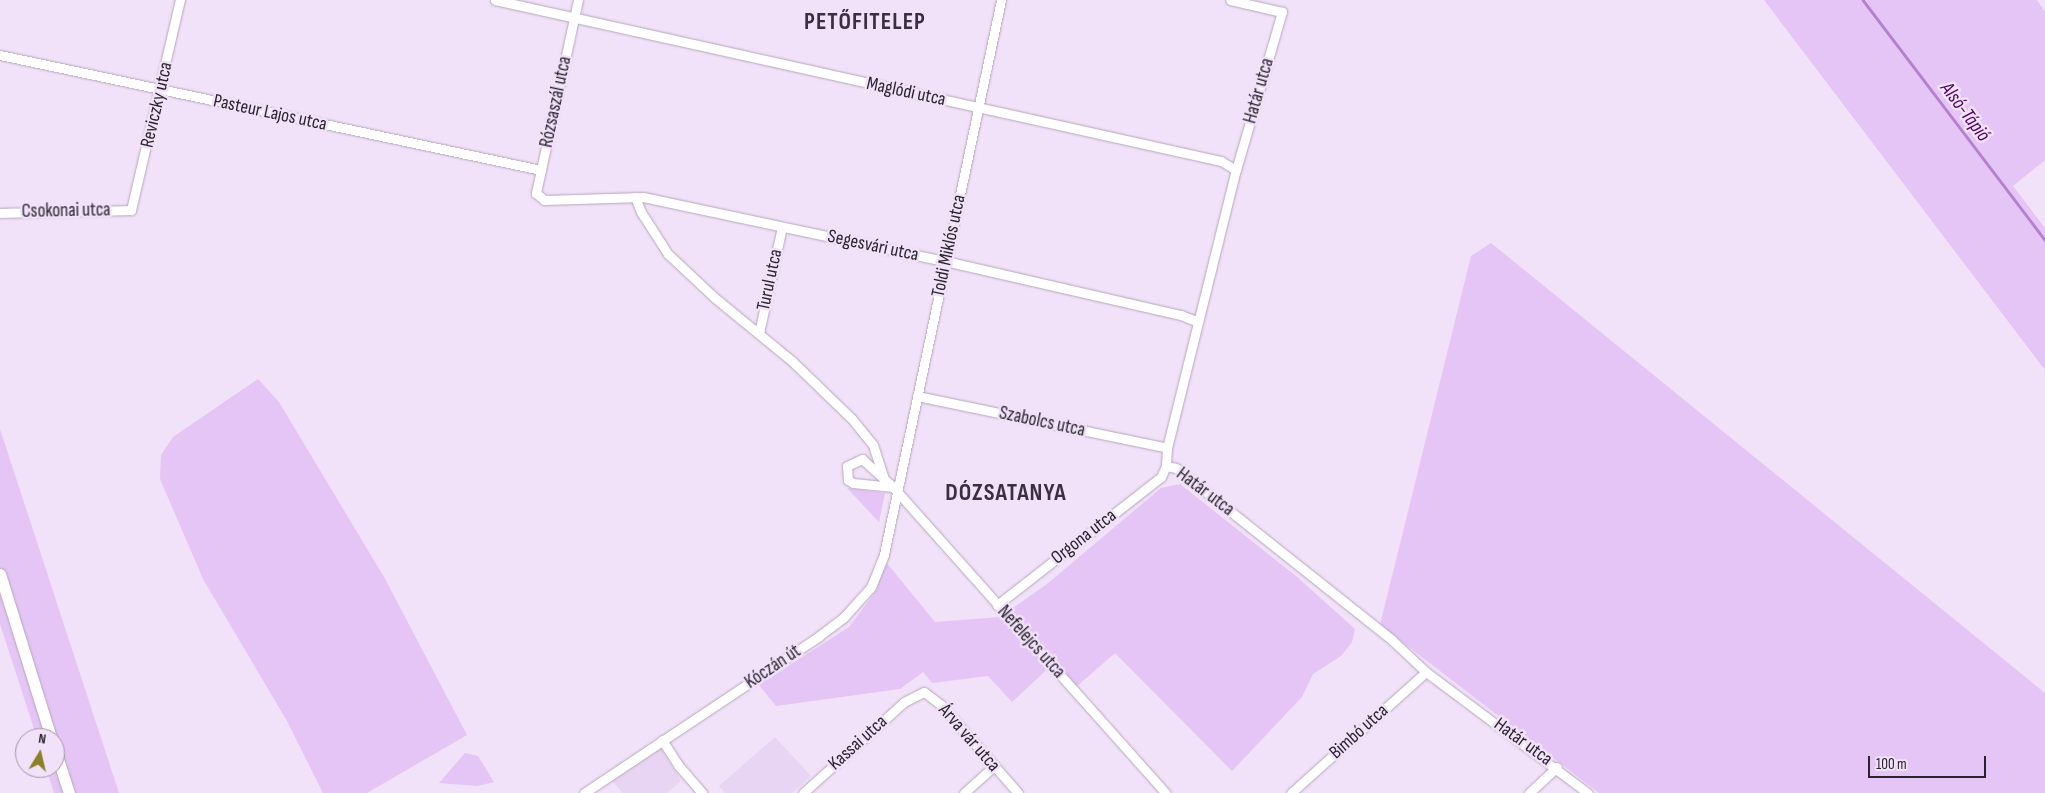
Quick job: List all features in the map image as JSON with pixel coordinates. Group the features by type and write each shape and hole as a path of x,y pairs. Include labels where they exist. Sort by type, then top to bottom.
{"main road":[{"path":"0,574 48,728"},
{"path":"64,778 69,793"}],"street":[{"name":"Reviczky utca","path":"131,210 161,90 180,0"},
{"name":"Maglódi utca","path":"495,0 1220,161 1236,170"},
{"name":"Rózsaszál utca","path":"544,200 536,193 578,0"},
{"name":"Toldi Miklós utca","path":"895,489 917,396 1001,0"},
{"name":"Határ utca","path":"1230,0 1282,12 1236,170 1167,448 1166,466 1176,468 1392,640 1426,672 1557,767 1588,793"},
{"name":"Pasteur Lajos utca","path":"0,54 541,170"},
{"name":"Segesvári utca","path":"544,200 635,197 944,262 1181,315 1198,322"},
{"path":"635,197 641,212 668,254 759,333 852,419 873,445 885,480"},
{"name":"Csokonai utca","path":"0,213 131,210"},
{"name":"Turul utca","path":"759,333 782,227"},
{"name":"Szabolcs utca","path":"917,396 1167,448"},
{"name":"Nefelejcs utca","path":"895,489 853,483 848,480 847,466 862,459 895,489 1166,793"},
{"name":"Orgona utca","path":"997,605 1161,477 1166,466"},
{"name":"Kóczán út","path":"584,793 819,636 864,597 884,554 895,489"},
{"name":"Bimbó utca","path":"1291,793 1426,672"},
{"name":"Árva vár utca","path":"915,694 932,695 993,767 1018,793"},
{"name":"Kassai utca","path":"803,793 915,694"},
{"path":"662,740 678,765 702,793"},
{"path":"964,793 993,767"},
{"path":"1528,793 1557,767"}],"shaded area":[{"path":"1764,0 2037,0 2045,12 2045,160 2013,186 2045,228 2045,370"},
{"path":"1491,243 2045,693 2045,793 1599,793 1380,625 1471,256"},
{"path":"258,379 279,402 384,577 467,735 367,793 323,793 287,721 203,579 160,479 161,455 173,437"},
{"path":"0,429 119,793 54,793 49,778 65,778 65,728 34,728 0,624"},
{"path":"1180,484 1296,576 1355,629 1352,642 1341,656 1313,674 1302,697 1232,771 1115,653 1076,687 1054,663 1012,702 988,676 932,683 923,672 900,689 776,706 759,685 849,627 876,591 886,562 935,622 1000,617 1047,584 1161,488"},
{"path":"847,488 885,493 879,522"},
{"path":"775,737 811,776 792,793 725,793 719,786"},
{"path":"661,748 681,781 667,793 623,793 612,781"},
{"path":"465,753 478,756 494,782 477,786 439,783"}],"waterway":[{"name":"Alsó-Tápió","path":"1863,0 2045,240"}],"district":[{"name":"PETŐFITELEP","path":"865,22"},
{"name":"DÓZSATANYA","path":"1006,493"}]}
